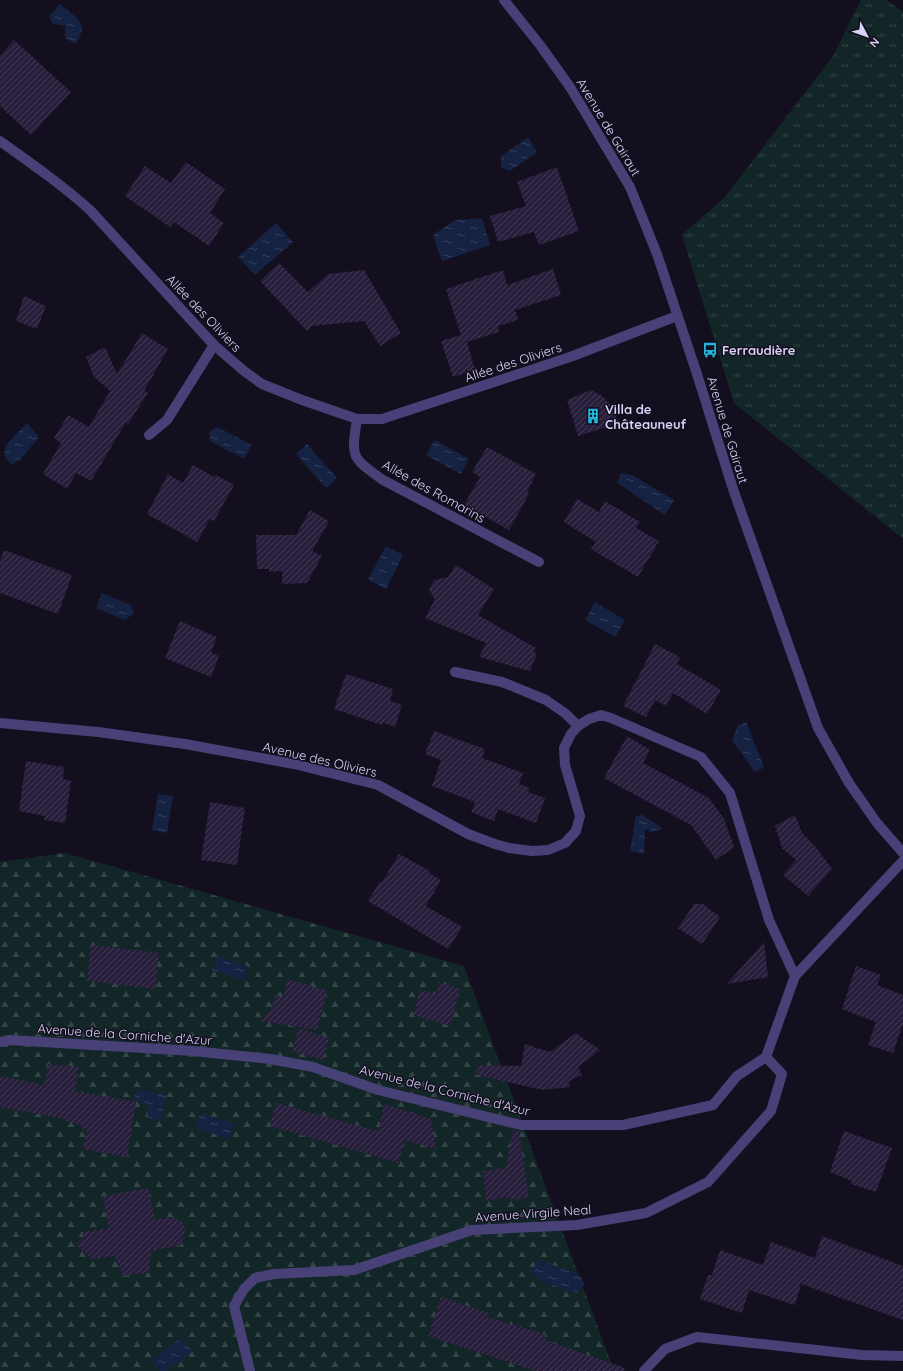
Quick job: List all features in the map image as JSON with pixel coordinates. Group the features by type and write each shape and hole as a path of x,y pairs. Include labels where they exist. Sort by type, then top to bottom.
{"street":[{"name":"Avenue de Gairaut","path":"504,0 540,44 570,87 630,187 657,254 733,489 818,728 849,783 877,823 903,853"},
{"name":"Allée des Oliviers","path":"0,141 69,191 90,210 214,345 244,372 262,384 356,419 382,419 570,357 677,316"},
{"path":"148,435 167,420 214,345"},
{"name":"Allée des Romarins","path":"356,419 354,454 360,464 383,480 539,562"},
{"path":"456,672 502,682 546,700 566,714 578,726 589,719 601,715 701,757 730,793 768,920 795,976"},
{"name":"Avenue des Oliviers","path":"0,723 105,733 185,744 294,764 378,785 468,834 502,846 532,851 548,850 565,843 576,831 580,816 565,765 564,748 571,734 578,726"},
{"path":"766,1057 795,976 903,861"},
{"name":"Avenue de la Corniche d'Azur","path":"0,1042 9,1040 178,1050 270,1059 313,1067 378,1090 521,1125 623,1125 713,1105 737,1076 766,1057"},
{"name":"Avenue Virgile Neal","path":"250,1371 234,1306 244,1290 255,1278 274,1274 354,1270 472,1230 577,1225 646,1213 708,1182 771,1110 782,1074 766,1057"},
{"path":"644,1371 665,1349 697,1337 862,1355 903,1356"}],"green space":[{"path":"861,0 887,0 903,12 903,539 734,403 682,235 725,197 833,56"},
{"path":"65,853 464,966 614,1371 0,1371 0,862"}],"water":[{"path":"60,4 77,18 83,28 76,44 65,38 65,26 53,24 49,16"},
{"path":"528,137 537,152 510,171 501,167 500,157"},
{"path":"482,218 490,245 442,261 433,235 455,220"},
{"path":"276,223 293,242 255,275 238,257"},
{"path":"27,423 39,437 21,459 11,465 4,455 6,445"},
{"path":"217,427 252,445 244,459 210,441 209,432"},
{"path":"435,440 469,459 461,474 426,455"},
{"path":"307,444 337,478 326,488 296,454"},
{"path":"621,473 632,475 674,500 665,515 617,483"},
{"path":"386,546 403,555 386,589 368,580"},
{"path":"102,593 131,605 134,613 125,620 96,608"},
{"path":"595,602 625,620 615,637 585,620"},
{"path":"746,722 763,764 763,768 755,772 732,740 738,725"},
{"path":"158,794 173,796 167,833 152,830"},
{"path":"643,815 663,829 651,832 645,829 644,854 630,851 636,816"},
{"path":"217,956 248,966 244,980 212,970"},
{"path":"136,1089 166,1095 161,1121 147,1118 149,1107 134,1099"},
{"path":"200,1113 235,1124 230,1139 196,1128"},
{"path":"538,1261 579,1274 585,1285 576,1293 539,1281 531,1272"},
{"path":"181,1338 192,1352 166,1371 160,1371 151,1360"}],"building":[{"path":"14,40 71,92 31,135 0,106 0,56"},
{"path":"186,162 225,189 210,213 224,223 209,246 174,222 170,227 125,196 145,166 171,183"},
{"path":"557,167 579,231 539,245 534,232 498,242 490,216 526,206 517,182"},
{"path":"279,263 308,292 328,274 364,270 401,333 380,346 364,321 312,326 307,331 260,281"},
{"path":"553,269 561,295 515,310 518,320 498,326 499,332 467,342 475,370 453,377 441,341 461,335 446,289 503,270 507,285"},
{"path":"24,296 46,306 37,329 16,321"},
{"path":"142,333 168,349 144,391 148,393 128,424 126,422 91,481 76,473 67,489 43,474 61,443 54,438 68,415 89,427 110,391 94,377 86,357 105,347 117,374"},
{"name":"Villa de Châteauneuf","path":"590,390 601,395 610,404 619,423 578,436 567,400"},
{"path":"487,447 536,474 527,492 529,494 509,530 464,505 480,477 472,472"},
{"path":"193,465 214,477 216,475 234,485 214,521 210,519 197,542 147,514 168,474 183,483"},
{"path":"577,499 599,512 605,501 640,522 636,528 659,541 638,577 591,549 596,542 564,522"},
{"path":"310,510 329,521 312,551 322,556 307,583 282,584 282,571 269,572 269,569 257,569 256,535 296,535"},
{"path":"4,550 72,575 58,614 0,593 0,561"},
{"path":"456,565 494,589 478,615 536,648 534,652 537,654 530,671 479,657 486,643 425,618 435,599 429,590 434,580 448,577"},
{"path":"180,621 217,637 211,652 219,656 211,677 165,658"},
{"path":"655,644 680,657 677,664 721,690 707,714 673,693 666,706 655,700 646,717 623,706"},
{"path":"346,674 393,689 390,701 402,705 395,727 383,723 382,725 334,709"},
{"path":"434,731 485,749 482,758 523,773 519,784 530,788 528,792 545,798 536,823 498,809 494,821 471,812 475,802 432,786 441,760 425,754"},
{"path":"627,736 650,750 643,763 709,798 724,819 734,847 716,860 691,825 604,778"},
{"path":"26,761 64,767 63,779 71,781 65,823 44,820 45,816 19,811"},
{"path":"210,802 245,808 237,865 201,860"},
{"path":"795,815 802,833 815,846 832,869 808,896 783,875 796,860 782,848 775,826"},
{"path":"399,854 430,871 429,873 441,880 426,906 462,927 448,949 368,901 380,881 382,882"},
{"path":"694,904 703,904 720,917 702,944 678,928"},
{"path":"764,942 768,977 727,984"},
{"path":"91,945 159,953 155,989 87,981"},
{"path":"856,966 881,975 877,985 903,995 903,1024 893,1053 868,1045 876,1022 842,1009"},
{"path":"288,979 327,991 317,1030 261,1021 272,1008 275,995 283,998"},
{"path":"439,982 460,989 450,1026 413,1015 420,990 436,994"},
{"path":"299,1028 329,1038 323,1060 292,1051"},
{"path":"576,1033 600,1050 578,1067 582,1075 569,1081 570,1087 543,1090 476,1075 477,1065 521,1066 525,1044 550,1052"},
{"path":"48,1064 79,1067 75,1091 136,1102 127,1157 83,1149 87,1130 81,1128 81,1125 65,1121 64,1119 0,1107 0,1076 44,1085"},
{"path":"276,1103 378,1131 384,1104 431,1119 436,1149 405,1140 398,1163 270,1126"},
{"path":"513,1130 519,1131 529,1198 512,1200 509,1197 486,1201 483,1171 506,1168"},
{"path":"844,1131 892,1148 876,1192 851,1184 852,1181 830,1172"},
{"path":"148,1188 155,1220 174,1217 186,1227 181,1245 151,1251 149,1273 123,1276 115,1256 92,1259 76,1245 83,1239 83,1232 109,1228 103,1196"},
{"path":"822,1236 903,1266 903,1320 801,1284 795,1305 749,1290 742,1313 700,1299 708,1275 712,1275 720,1250 763,1265 771,1242 815,1258"},
{"path":"441,1297 489,1313 487,1317 545,1334 545,1340 625,1368 624,1371 536,1371 428,1336"}],"place":[{"name":"Ferraudière","path":"710,350"},
{"name":"Villa de Châteauneuf","path":"593,416"}]}
